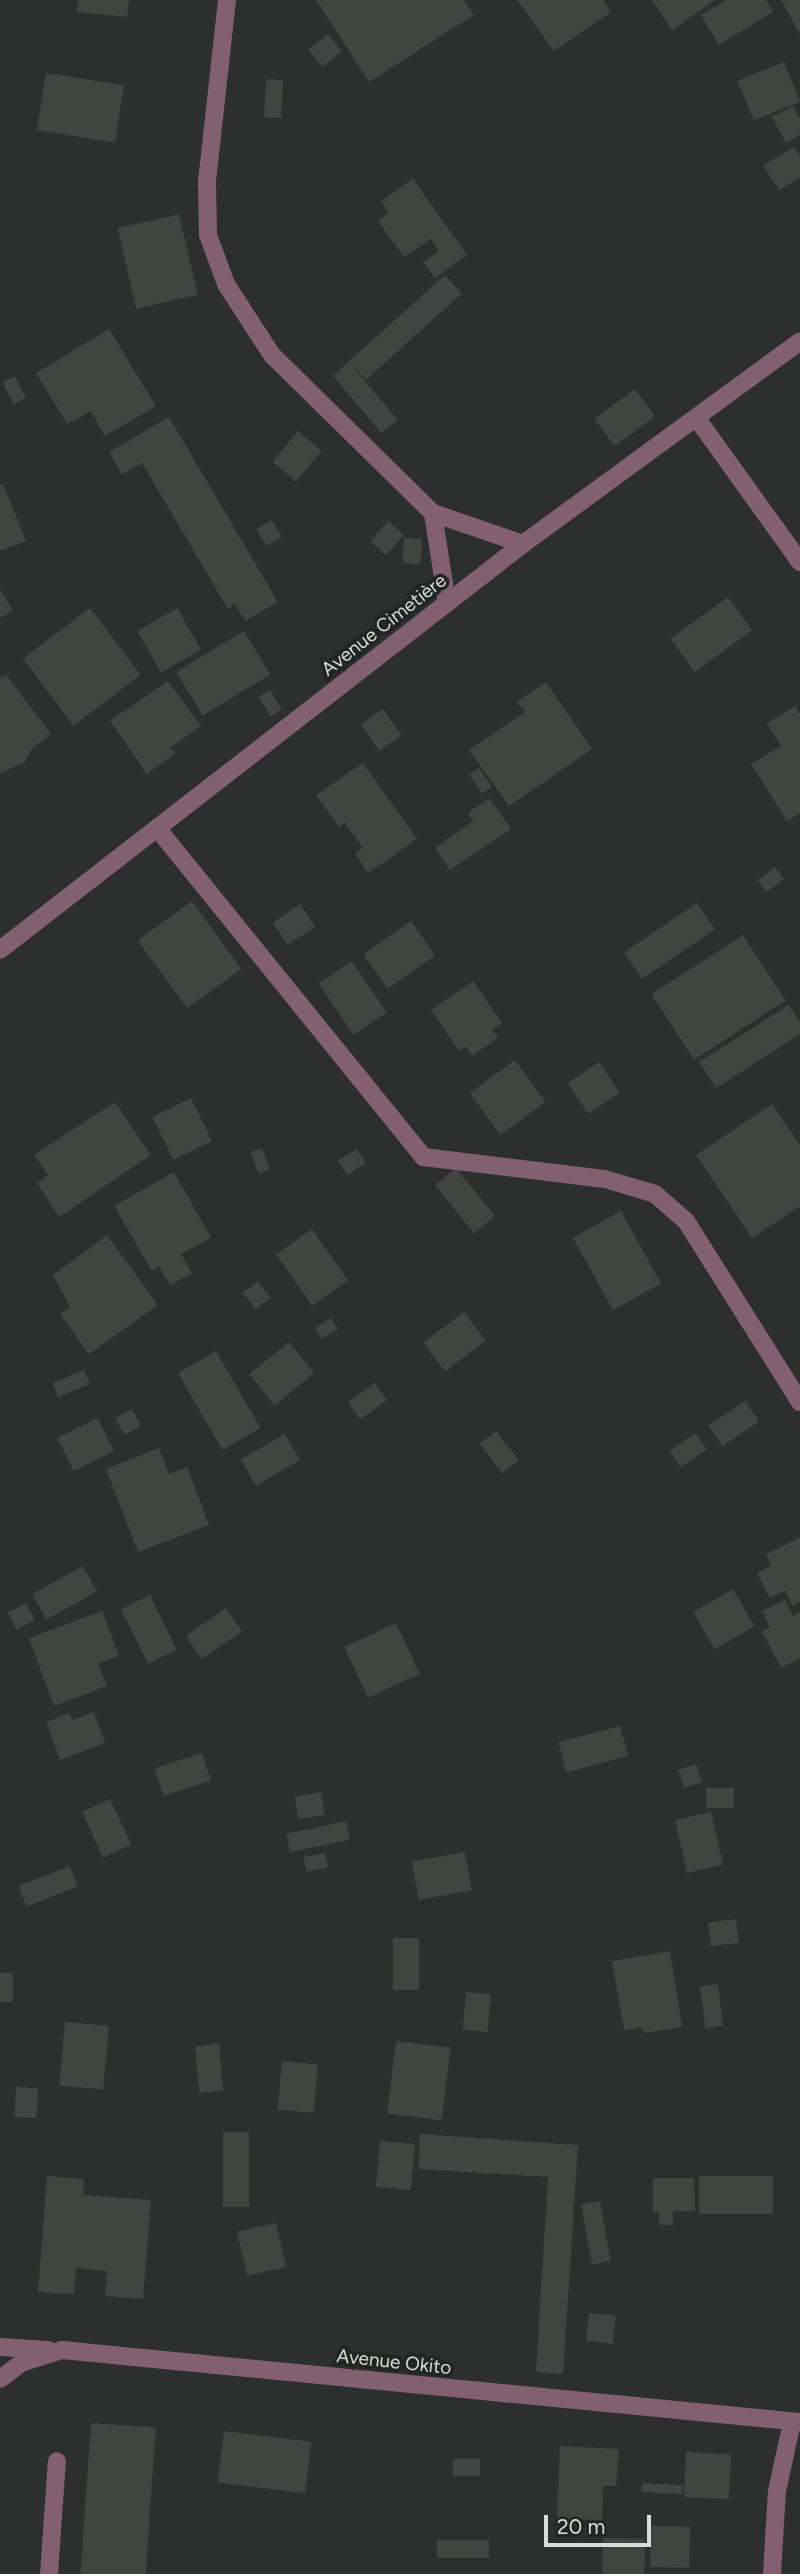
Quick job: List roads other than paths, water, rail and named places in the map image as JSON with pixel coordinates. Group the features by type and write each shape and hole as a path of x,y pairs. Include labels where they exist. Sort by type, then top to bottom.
{"street":[{"path":"227,0 207,182 208,235 226,284 272,355 433,513 523,544"},
{"name":"Avenue Cimetière","path":"0,950 523,544 698,420 800,341"},
{"path":"698,420 800,562"},
{"path":"433,513 447,603"},
{"path":"158,828 423,1157 605,1179 655,1194 686,1221 800,1402"},
{"path":"0,2347 62,2350"},
{"name":"Avenue Okito","path":"0,2379 21,2363 62,2350 796,2422"},
{"path":"772,2574 777,2491 796,2422"},
{"path":"49,2574 57,2461"}]}
